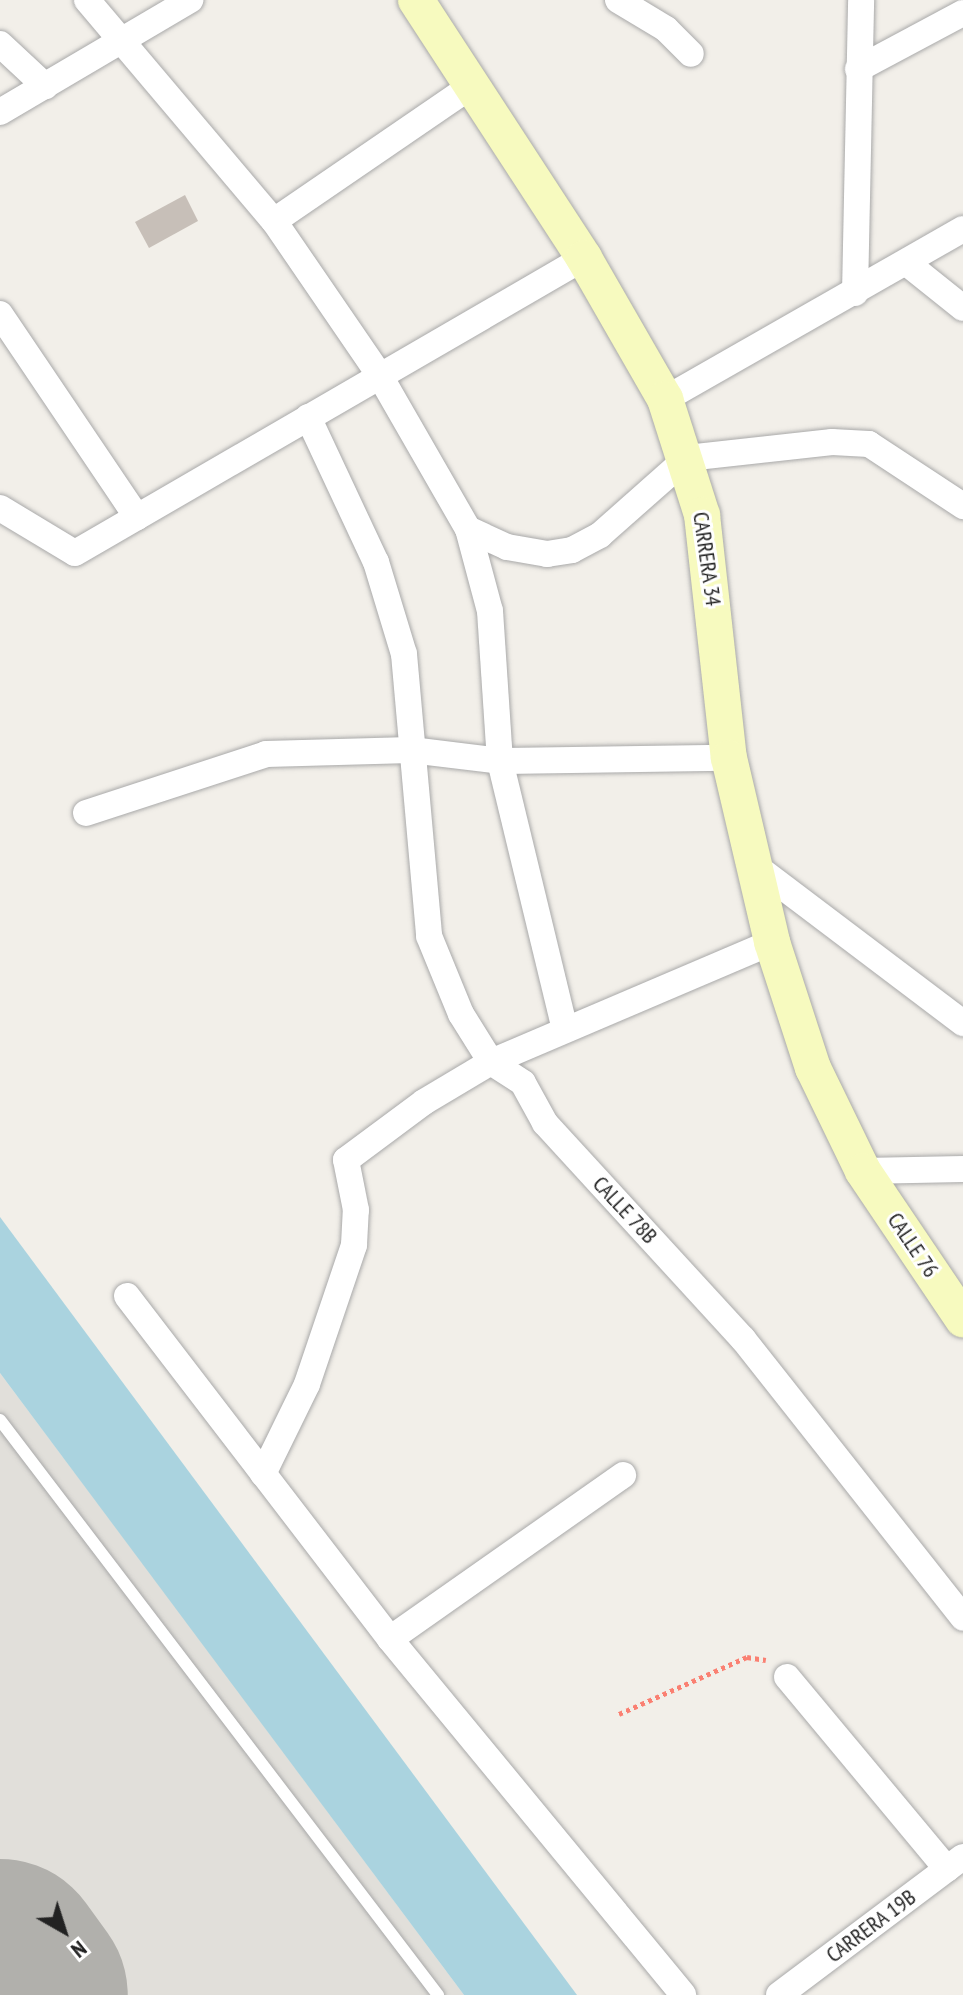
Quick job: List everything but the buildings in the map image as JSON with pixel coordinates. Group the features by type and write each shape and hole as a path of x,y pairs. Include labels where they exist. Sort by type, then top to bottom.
{"main road":[{"name":"CARRERA 34","path":"416,0 584,258 665,399 687,458 702,515 729,758 772,942 813,1068 863,1171"},
{"name":"CALLE 76","path":"863,1171 963,1319"}],"street":[{"path":"87,0 274,221 380,376 468,529 490,611 500,761 565,1029"},
{"path":"0,112 190,0"},
{"path":"618,0 666,29 691,54"},
{"path":"855,293 861,0"},
{"path":"858,69 963,13"},
{"path":"0,44 45,86"},
{"path":"274,221 471,86"},
{"path":"665,399 908,264 963,229"},
{"path":"0,508 75,553 584,258"},
{"path":"908,264 963,308"},
{"path":"0,314 137,517"},
{"name":"CALLE 78B","path":"308,417 376,562 404,654 429,936 461,1014 491,1062 523,1083 545,1123 743,1339 963,1618"},
{"path":"468,529 507,547 547,554 572,550 600,535 687,458 832,442 869,444 963,506"},
{"path":"86,813 266,754 411,750 500,761 729,758"},
{"path":"754,865 963,1023"},
{"path":"263,1474 307,1384 354,1245 356,1210 346,1160 491,1062 772,942"},
{"path":"863,1171 963,1169"},
{"path":"127,1296 390,1639 683,1995"},
{"path":"390,1639 623,1475"},
{"path":"787,1677 955,1863"},
{"name":"CARRERA 19B","path":"779,1995 955,1863"}],"lane":[{"path":"0,1420 438,1995"}],"path":[{"path":"619,1714 747,1657 775,1661 787,1677"}],"shaded area":[{"path":"0,1373 150,1573 464,1995 0,1995"}],"water":[{"path":"0,1217 577,1995 464,1995 0,1373"}],"taxiway":[{"path":"0,1971 10,1978"}],"runway":[{"path":"0,1965 22,1995"}]}
